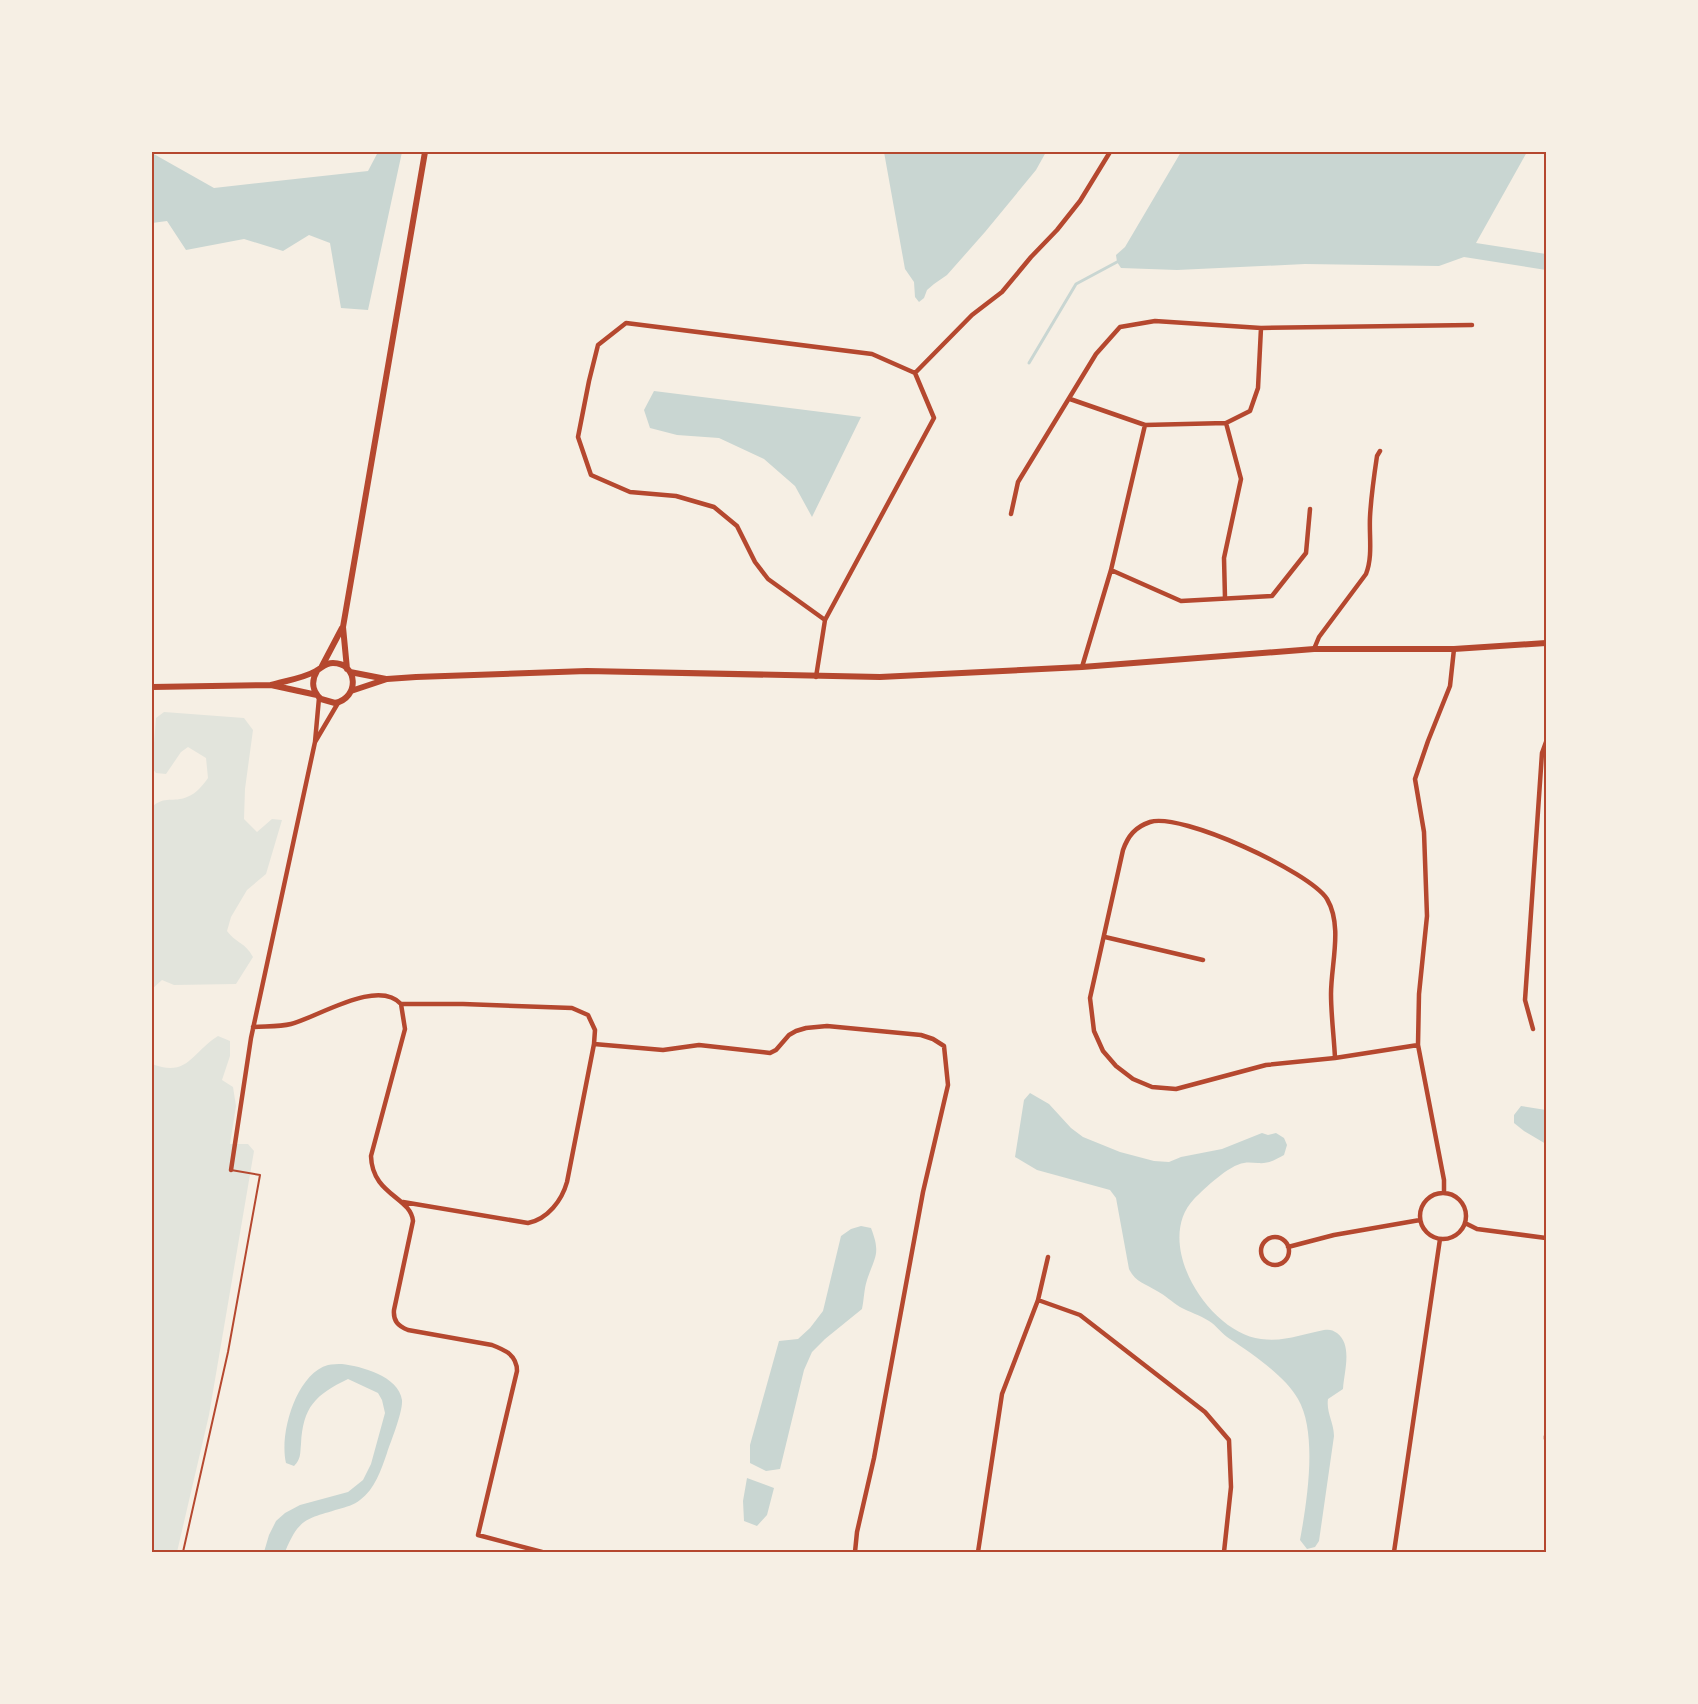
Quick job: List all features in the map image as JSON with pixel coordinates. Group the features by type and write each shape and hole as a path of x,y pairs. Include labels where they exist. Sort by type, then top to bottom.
{"main road":[{"path":"152,687 271,685 318,696 326,702 338,703 346,699 351,692 353,681 348,671 343,627 425,152"},
{"path":"318,696 313,683 343,627"},
{"path":"271,685 335,663 348,671 387,679 587,671 880,677 1082,667 1314,649 1454,649 1546,643"},
{"path":"351,692 387,679"}],"street":[{"path":"915,373 972,315 1002,292 1057,230 1080,201 1110,152"},
{"path":"1011,514 1018,482 1096,354 1120,327 1155,321 1261,328 1472,325"},
{"path":"816,677 825,620 934,418 915,373 872,354 626,323 598,345 578,436 591,475 630,492 676,496 714,507 737,526 755,562 768,579 825,620"},
{"path":"1070,399 1144,425 1226,423 1250,411 1258,388 1261,328"},
{"path":"1225,598 1224,558 1241,479 1226,423"},
{"path":"1082,667 1112,570 1144,425"},
{"path":"1314,649 1319,637 1366,574 1371,505 1377,456 1380,451"},
{"path":"1112,570 1181,601 1272,596 1306,552 1310,509"},
{"path":"1444,1193 1444,1180 1418,1045 1419,994 1427,916 1424,832 1415,779 1430,733 1450,686 1454,649"},
{"path":"231,1170 253,1027 315,742 318,696"},
{"path":"315,742 338,703"},
{"path":"1533,1029 1525,1000 1542,753 1546,742"},
{"path":"1335,1058 1331,994 1335,917 1326,898 1316,887 1275,862 1221,837 1168,820 1152,821 1135,829 1127,839 1123,850 1090,998 1094,1031 1103,1051 1116,1066 1133,1079 1152,1087 1176,1089 1266,1065 1335,1058 1418,1045"},
{"path":"1105,937 1203,960"},
{"path":"253,1027 288,1025 315,1016 354,998 365,996 394,998 401,1004 405,1029 371,1156 372,1168 377,1179 389,1193 410,1209 413,1221 394,1310 396,1322 408,1330 492,1345 510,1354 517,1366 478,1536 542,1552"},
{"path":"399,1201 528,1223 553,1208 561,1200 567,1182 595,1030 591,1020 584,1012 572,1008 401,1004"},
{"path":"594,1044 663,1050 699,1045 762,1054 776,1050 796,1030 827,1026 921,1035 944,1046 948,1085 923,1192 876,1449 856,1532 855,1552"},
{"path":"1444,1193 1455,1196 1461,1202 1465,1223 1455,1235 1448,1239 1440,1239 1428,1234 1420,1220 1420,1212 1424,1203 1436,1194 1444,1193"},
{"path":"1288,1247 1334,1235 1420,1220"},
{"path":"1465,1223 1478,1228 1546,1238"},
{"path":"1273,1237 1282,1239 1288,1247 1285,1261 1276,1265 1267,1263 1261,1254 1262,1244 1273,1237"},
{"path":"1394,1552 1440,1239"},
{"path":"978,1552 1002,1394 1038,1300 1048,1257"},
{"path":"1038,1300 1080,1315 1205,1412 1229,1440 1231,1487 1224,1552"}],"lane":[{"path":"183,1552 228,1352 260,1175 231,1170"}],"shaded area":[{"path":"378,152 402,152 368,310 341,308 330,243 309,235 283,251 244,239 186,250 167,221 152,223 152,153 214,188 368,171"},
{"path":"884,152 1046,152 1036,170 985,232 947,275 927,290 924,298 919,302 915,297 914,282 905,269"},
{"path":"1181,152 1527,152 1476,243 1546,254 1546,270 1464,257 1439,266 1305,264 1177,270 1121,268 1116,255 1125,247"},
{"path":"654,391 861,417 812,517 795,486 764,459 719,438 677,435 650,428 644,410"},
{"path":"164,712 244,718 253,730 245,789 244,819 257,832 272,819 282,820 266,874 247,890 231,917 227,931 247,948 253,957 236,984 174,985 162,980 152,989 152,807 161,801 190,796 208,778 206,758 188,747 181,752 166,774 156,773 152,768 156,718"},
{"path":"218,1036 230,1041 230,1056 222,1080 233,1087 236,1106 230,1144 248,1144 254,1151 209,1415 177,1552 152,1552 152,1064 174,1068 182,1066"},
{"path":"1030,1093 1049,1104 1071,1128 1083,1137 1120,1152 1154,1161 1169,1162 1181,1157 1222,1149 1262,1133 1268,1135 1276,1133 1284,1138 1287,1145 1284,1155 1268,1162 1246,1163 1231,1168 1199,1194 1183,1217 1179,1239 1183,1261 1192,1283 1206,1304 1223,1321 1241,1333 1261,1339 1278,1339 1332,1330 1342,1338 1345,1344 1343,1389 1328,1399 1334,1436 1319,1541 1315,1547 1307,1549 1300,1540 1308,1488 1309,1449 1308,1430 1298,1399 1276,1374 1212,1323 1180,1307 1134,1277 1129,1269 1116,1198 1110,1190 1037,1170 1015,1157 1024,1100"},
{"path":"1521,1106 1546,1110 1546,1144 1514,1123 1514,1115"},
{"path":"861,1226 871,1228 876,1244 862,1309 812,1352 804,1370 780,1469 766,1471 750,1463 750,1445 779,1341 798,1339 823,1311 841,1236"},
{"path":"342,1364 378,1374 394,1385 402,1400 401,1412 380,1472 374,1485 358,1502 305,1522 295,1532 285,1552 264,1552 276,1521 285,1513 300,1505 348,1492 363,1480 371,1464 385,1413 382,1400 378,1393 348,1379 327,1391 313,1404 308,1411 302,1431 299,1459 294,1466 286,1463 285,1437 292,1406 299,1392 317,1371 328,1365"},
{"path":"747,1478 774,1488 767,1515 757,1526 744,1521 743,1501"}],"waterway":[{"path":"1029,363 1076,284 1117,262"}]}
